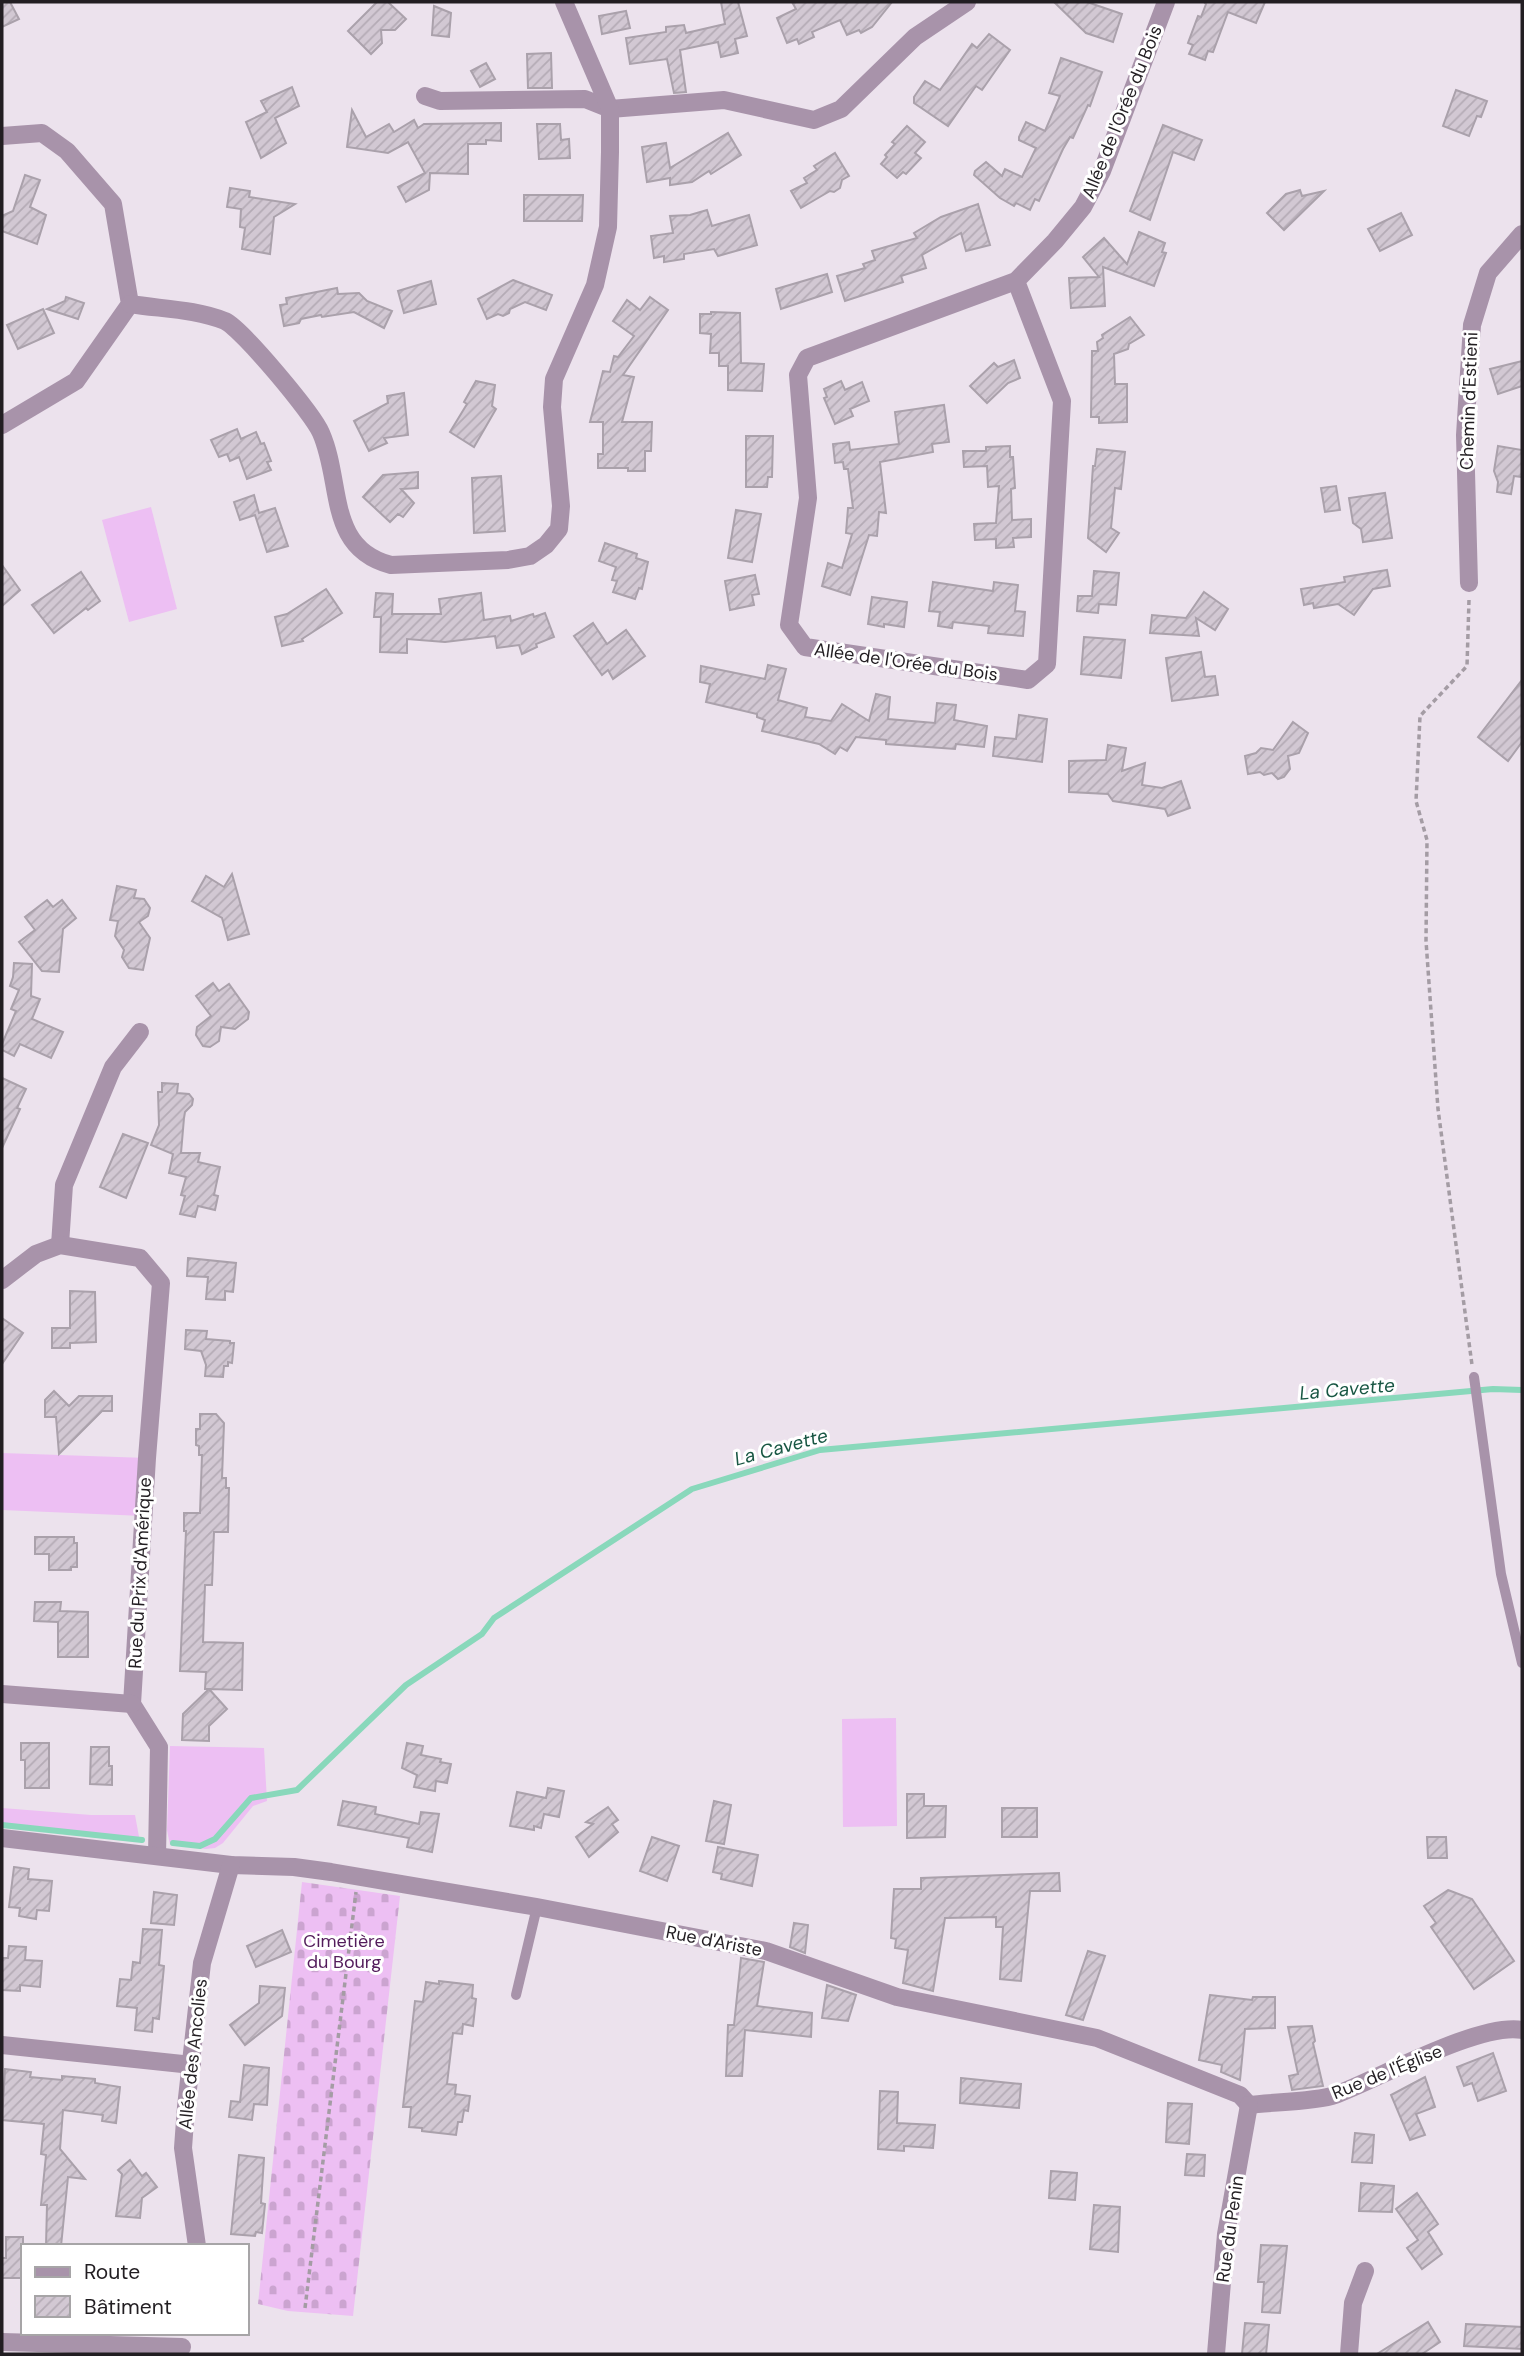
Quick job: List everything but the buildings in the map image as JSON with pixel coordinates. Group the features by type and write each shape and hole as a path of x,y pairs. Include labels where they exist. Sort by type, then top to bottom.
{"street":[{"path":"130,304 226,321 245,336 320,432 329,456 341,519 350,539 374,560 391,565 508,560 530,556 546,545 559,529 561,506 552,407 554,379 595,285 608,227 610,109 564,2"},
{"path":"425,96 440,100 585,99 610,109 724,100 814,120 841,108 915,37 967,2"},
{"name":"Allée de l'Orée du Bois","path":"1016,281 1062,401 1047,664 1028,680 805,648 789,625 808,498 798,375 807,358 1016,281 1083,207 1102,171 1166,2"},
{"path":"2,136 42,133 67,151 113,204 130,304 76,381 2,425"},
{"name":"Chemin d'Estieni","path":"1469,583 1465,435 1472,325 1488,273 1522,234"},
{"path":"2,1280 36,1254 60,1245 64,1185 113,1067 140,1032"},
{"name":"Rue du Prix d'Amérique","path":"60,1245 140,1258 160,1283 132,1704"},
{"path":"2,1694 132,1704 159,1748 157,1856"},
{"name":"Rue d'Ariste","path":"2,1838 231,1865 294,1867 358,1876 765,1951 897,1997 1097,2038 1240,2095 1249,2105"},
{"name":"Allée des Ancolies","path":"197,2244 183,2148 202,1963 231,1865"},
{"name":"Rue de l'Église","path":"1249,2105 1332,2096 1442,2049 1498,2030 1522,2030"},
{"path":"2,2045 192,2065"},
{"name":"Rue du Penin","path":"1216,2354 1226,2234 1249,2105"},
{"path":"1349,2354 1353,2303 1366,2271"},
{"path":"2,2342 183,2345"}],"lane":[{"path":"1474,1377 1501,1574 1522,1663"},
{"path":"516,1995 537,1907"}],"path":[{"path":"1469,583 1466,666 1420,716 1416,801 1427,840 1426,941 1438,1109 1474,1377"},
{"path":"305,2308 358,1876"}],"green space":[{"path":"151,507 177,609 129,622 102,520"},
{"path":"2,1453 147,1458 143,1516 2,1510"},
{"path":"896,1718 897,1826 843,1827 842,1719"},
{"path":"170,1746 264,1748 267,1801 253,1806 223,1843 215,1848 170,1845 167,1830"},
{"path":"2,1808 91,1815 135,1815 140,1842 2,1826"},
{"name":"Cimetière du Bourg","path":"302,1882 400,1896 353,2316 288,2311 258,2304"}],"waterway":[{"name":"La Cavette","path":"173,1843 200,1846 215,1839 251,1798 297,1790 406,1685 482,1634 494,1618 692,1489 820,1450 1493,1389 1522,1390"},
{"path":"2,1825 142,1840"}]}
